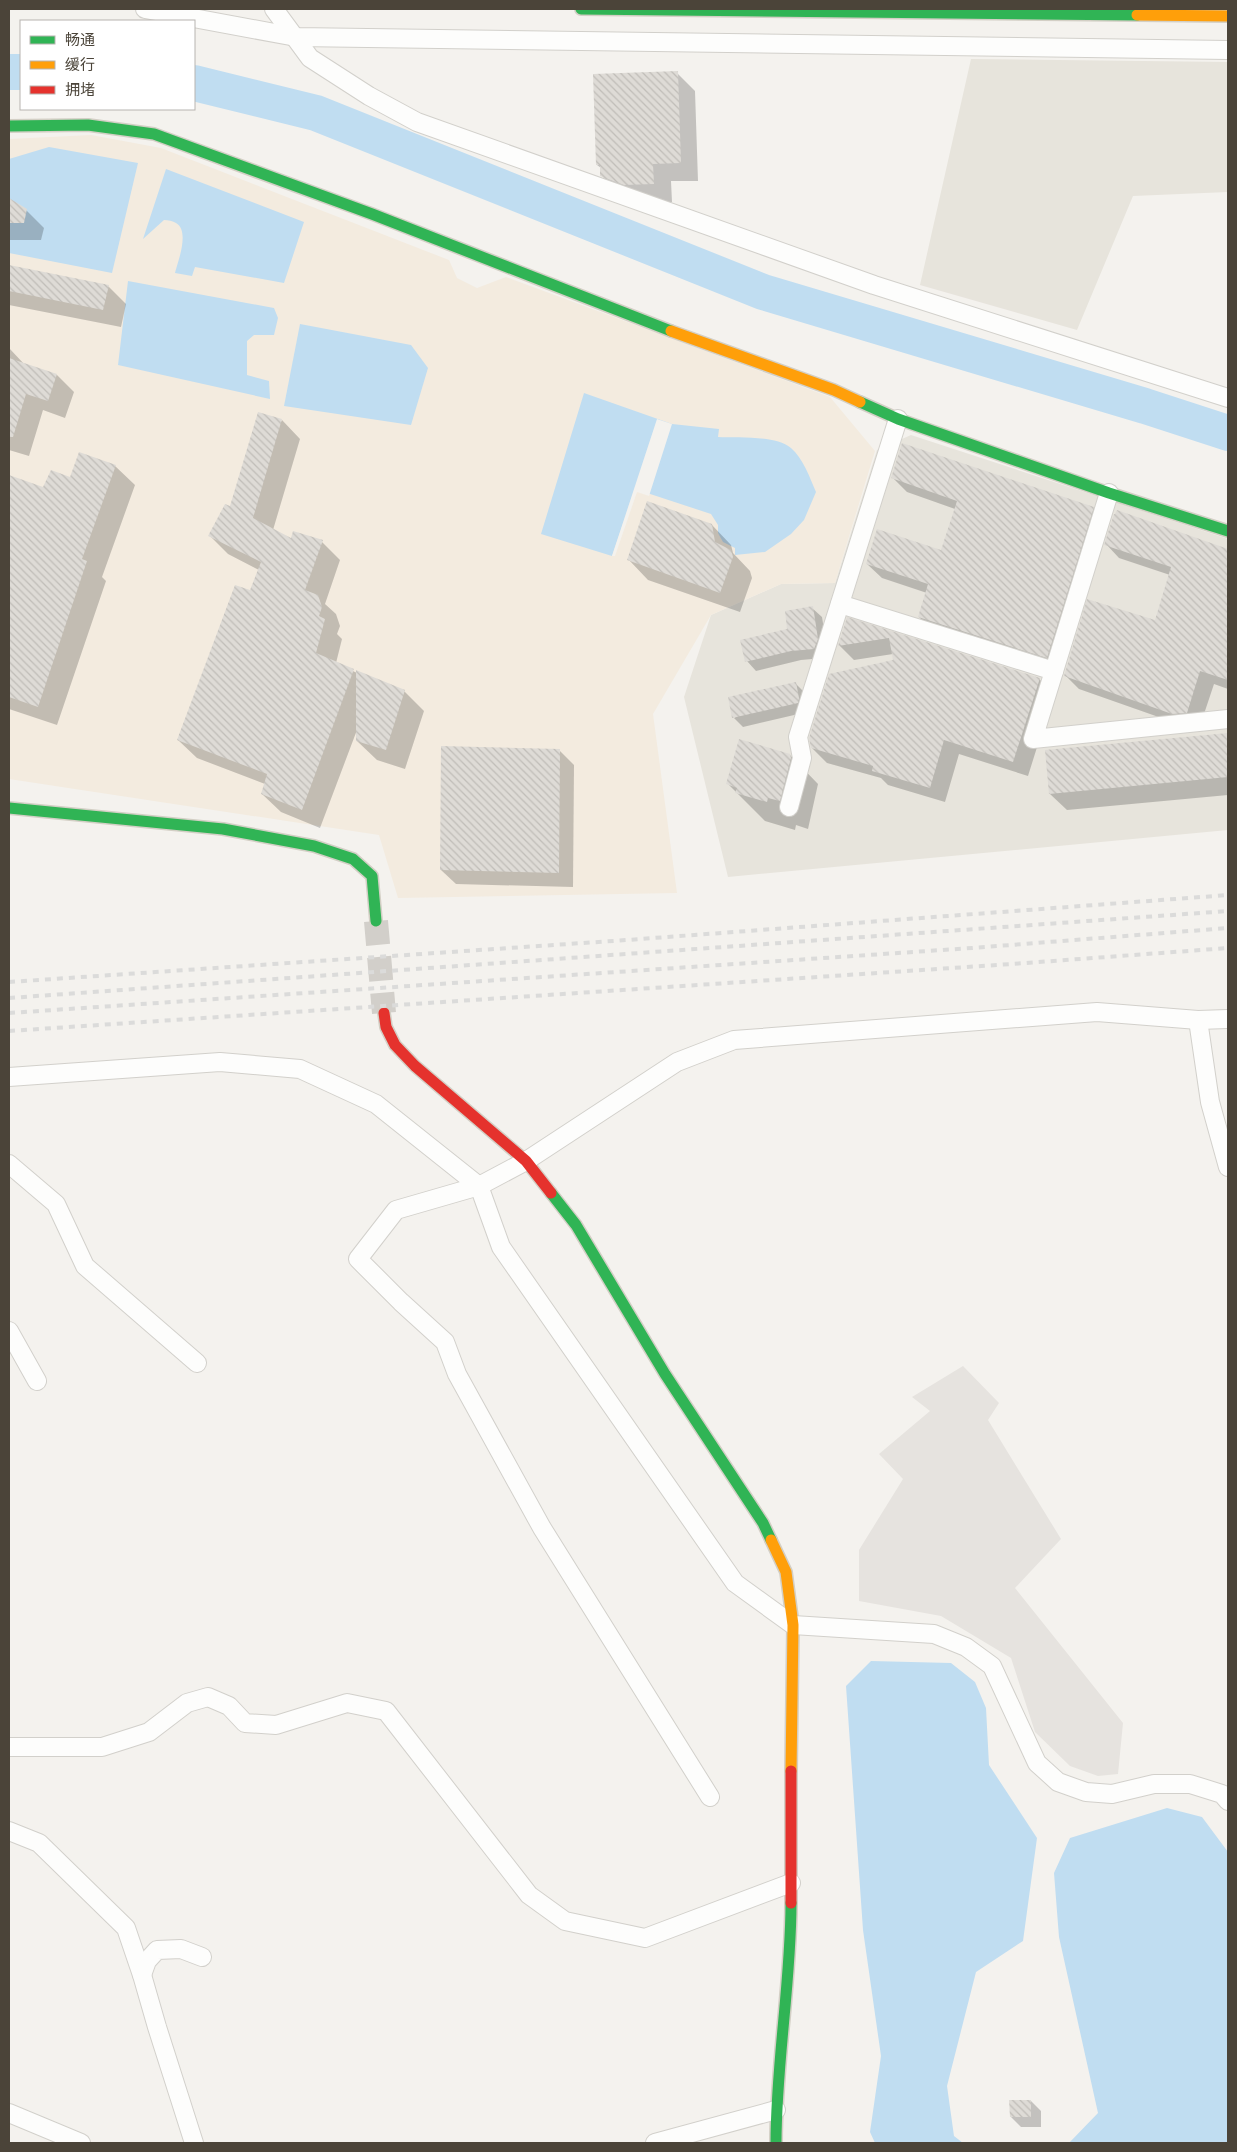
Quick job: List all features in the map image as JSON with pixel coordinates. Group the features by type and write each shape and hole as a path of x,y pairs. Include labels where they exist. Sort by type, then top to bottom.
{"main road":[{"path":"581,9 1228,16"},
{"path":"9,126 88,125 154,134 372,214 614,310 834,390 898,419 1109,493 1228,531"},
{"path":"9,808 223,829 314,846 353,859 372,876 376,921"},
{"path":"384,1013 386,1027 394,1045 415,1066 526,1162 576,1225 665,1374 763,1523 786,1572 793,1625 791,1942 776,2110 776,2143"}],"street":[{"path":"145,9 296,37 1228,50"},
{"path":"274,9 310,58 369,96 417,122 874,285 1228,398"},
{"path":"789,807 802,758 798,736 898,419"},
{"path":"1109,493 1033,739 1228,719"},
{"path":"840,604 1054,671"},
{"path":"710,1797 542,1528 457,1374 445,1342 358,1259 396,1210 479,1186 526,1162 677,1062 734,1040 1097,1012 1198,1020 1228,1019"},
{"path":"1198,1020 1210,1102 1228,1167"},
{"path":"9,1077 220,1062 300,1069 376,1104 479,1186 501,1247 735,1583 793,1625 934,1634 966,1647 992,1666 1037,1763 1058,1782 1086,1792 1112,1794 1154,1784 1190,1784 1226,1794"},
{"path":"9,1164 56,1204 85,1266 197,1363"},
{"path":"9,1331 37,1381"},
{"path":"9,1748 102,1747 149,1732 187,1702 208,1697 229,1706 246,1723 276,1725 347,1703 386,1711 529,1895 565,1921 645,1938 791,1883"},
{"path":"9,1831 39,1843 126,1928 194,2143"},
{"path":"142,1975 147,1960 157,1950 181,1949 202,1957"},
{"path":"655,2143 776,2110"},
{"path":"9,2113 18,2115 81,2143"}],"shaded area":[{"path":"971,59 1228,62 1228,192 1133,196 1077,330 920,285"},
{"path":"91,135 161,148 449,260 457,278 477,288 506,277 830,397 875,451 835,583 781,584 711,615 653,714 677,893 398,898 379,835 9,779 9,139"},
{"path":"911,435 1228,539 1228,830 728,877 684,697 711,615 781,584 835,583 877,450"},
{"path":"963,1366 999,1403 988,1420 1061,1539 1015,1588 1123,1723 1118,1774 1098,1776 1070,1766 1035,1732 1011,1658 941,1616 859,1601 859,1550 903,1479 879,1454 930,1411 912,1397"}],"water":[{"path":"49,147 138,163 112,273 9,253 9,159"},
{"path":"166,169 304,222 284,283 195,267 192,276 175,273 183,239 180,227 176,223 164,220 143,239"},
{"path":"128,281 274,308 278,318 274,335 254,335 247,341 247,375 269,381 270,399 118,365"},
{"path":"300,324 411,345 428,368 411,425 284,406"},
{"path":"584,393 672,424 719,429 718,437 766,439 776,441 791,448 806,468 816,492 804,520 791,534 765,552 735,555 735,548 723,542 718,533 718,525 711,514 635,489 612,556 541,534"},
{"path":"871,1661 951,1663 975,1682 986,1708 989,1765 1037,1838 1023,1941 976,1972 947,2086 954,2136 963,2143 875,2143 870,2132 881,2056 863,1930 846,1686"},
{"path":"1167,1808 1202,1817 1228,1852 1228,2143 1069,2143 1098,2113 1059,1937 1054,1873 1070,1838"}],"pier":[{"path":"657,419 672,424 649,496 637,492 615,556 612,556"}],"building":[{"path":"678,71 681,163 653,164 654,184 624,185 600,176 600,165 596,165 593,74"},
{"path":"9,198 27,209 24,223 9,223"},
{"path":"9,265 109,285 103,310 9,291"},
{"path":"9,358 57,374 48,401 26,394 13,437 9,437"},
{"path":"258,412 282,419 253,518 291,538 293,531 323,540 305,590 318,595 322,607 319,616 325,619 316,653 354,669 302,810 261,794 267,774 177,740 235,585 250,590 261,562 208,536 225,504 230,506"},
{"path":"902,443 1094,507 1047,658 918,617 928,584 866,564 877,529 941,550 957,501 891,478"},
{"path":"79,452 116,465 82,559 87,561 38,707 9,697 9,475 43,487 51,470 70,477"},
{"path":"647,501 712,524 715,542 731,550 733,557 720,593 627,560"},
{"path":"1117,510 1228,549 1228,680 1200,671 1187,713 1172,714 1064,676 1087,599 1155,620 1171,567 1104,545"},
{"path":"813,606 818,639 814,649 791,651 745,662 740,640 787,629 785,611"},
{"path":"847,617 1040,678 1013,762 944,740 930,788 872,771 873,766 811,748 809,738 829,674 893,660 889,638 838,646"},
{"path":"356,670 405,690 386,750 356,741"},
{"path":"796,682 798,703 732,718 728,697"},
{"path":"1228,733 1228,777 1049,794 1045,750"},
{"path":"739,739 790,754 791,758 780,801 768,798 767,802 735,793 737,788 726,784"},
{"path":"441,746 560,749 559,873 440,870"},
{"path":"1009,2100 1031,2100 1031,2117 1010,2117"}],"waterway":[{"path":"9,72 20,72"},
{"path":"195,83 316,113 763,292 1145,406 1228,433"}],"tunnel":[{"path":"376,921 384,1013"}],"railway":[{"path":"9,982 627,940 1228,895"},
{"path":"9,998 1228,911"},
{"path":"9,1013 972,948 1228,928"},
{"path":"9,1031 1228,948"}],"traffic: fast":[{"path":"581,9 1137,15"},
{"path":"9,126 88,125 154,134 372,214 671,331"},
{"path":"860,402 898,419 1109,493 1228,531"},
{"path":"9,808 223,829 314,846 353,859 372,876 376,921"},
{"path":"551,1193 576,1225 665,1374 763,1523 771,1540"},
{"path":"776,2143 778,2083 789,1963 791,1903"}],"traffic: slow":[{"path":"1137,15 1228,16"},
{"path":"671,331 834,390 860,402"},
{"path":"771,1540 786,1572 793,1625 791,1771"}],"traffic: jam":[{"path":"384,1013 386,1027 395,1045 415,1066 526,1161 551,1193"},
{"path":"791,1771 791,1903"}]}
